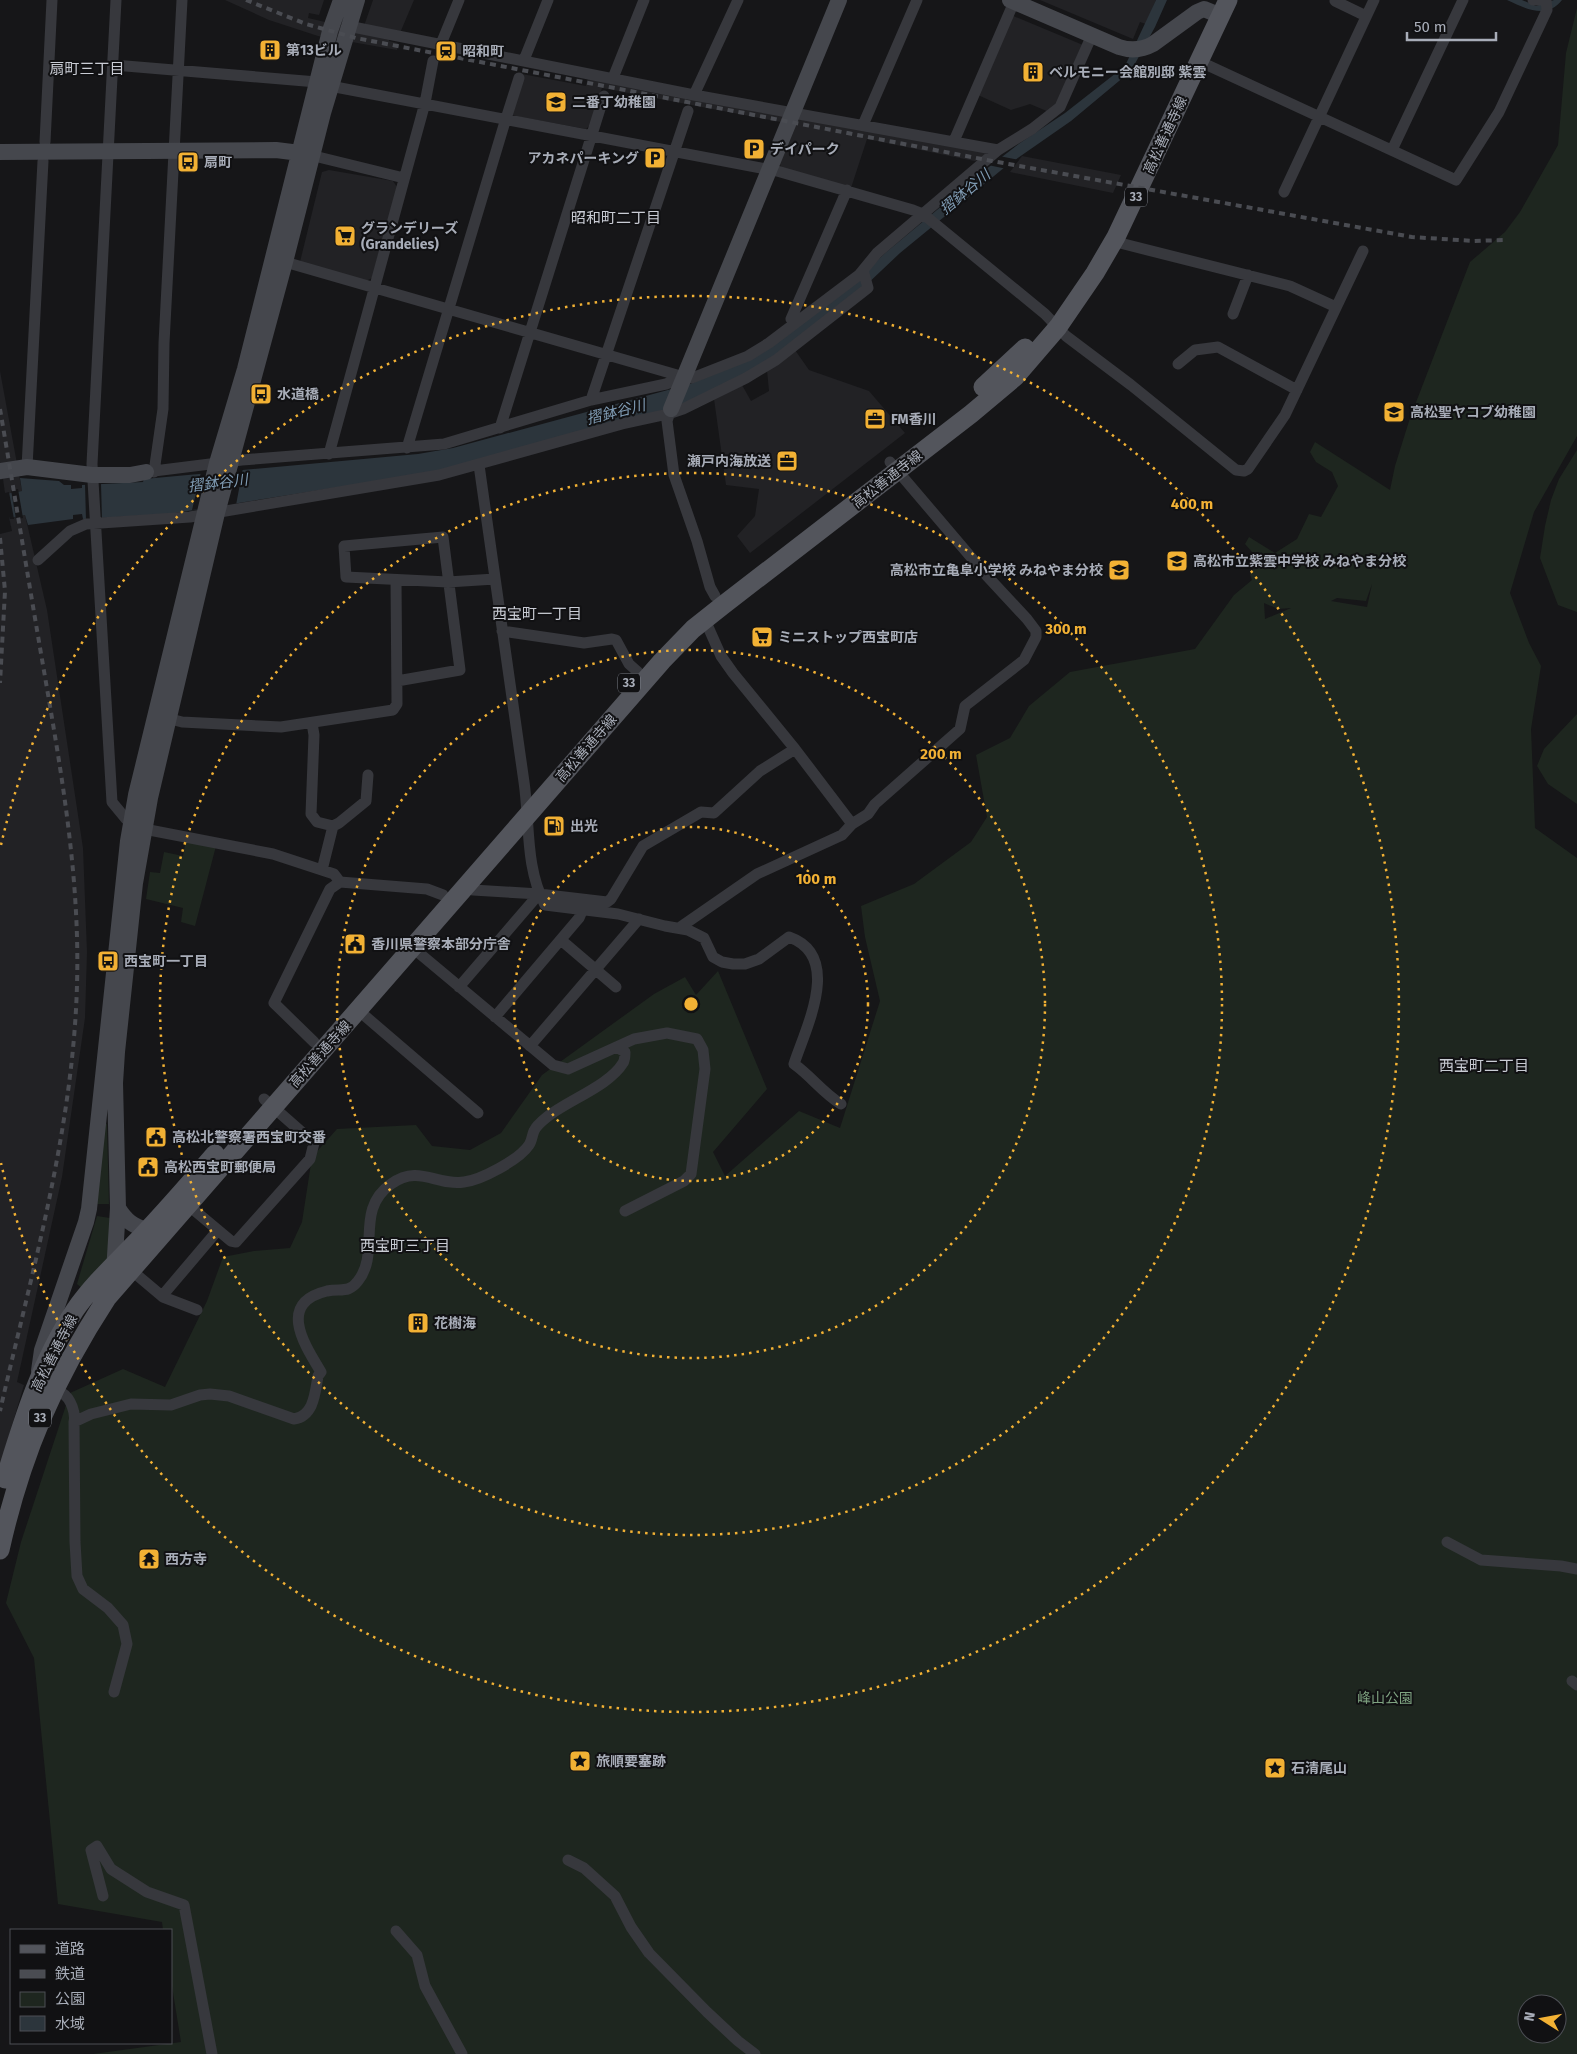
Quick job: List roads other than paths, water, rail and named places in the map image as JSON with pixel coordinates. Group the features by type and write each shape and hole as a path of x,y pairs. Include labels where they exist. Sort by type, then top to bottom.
{"main road":[{"name":"高松善通寺線","path":"0,1496 22,1424 45,1386 83,1335 107,1298 123,1267 147,1230 358,1010 467,885 526,808 638,672 680,625 715,596 971,414 1015,377 1054,323 1095,273 1116,237 1219,7"},
{"name":"高松善通寺線","path":"0,1550 22,1467 36,1429 45,1386 60,1336 92,1289 123,1267 188,1205 269,1103 314,1042 443,895 657,666 705,620 894,467"}],"street":[{"path":"45,142 52,0"},
{"path":"116,0 92,479 112,802 137,826 273,854 334,874 340,882"},
{"path":"150,472 163,409 164,343 182,0"},
{"path":"223,466 285,262 307,174 306,154 320,126 330,31 341,0"},
{"path":"114,1692 127,1644 123,1625 108,1608 83,1589 77,1576 74,1422 76,1415 69,1400 62,1393 45,1386 42,1350 89,1209 137,826 161,716 245,369 324,84 357,0"},
{"path":"441,44 459,0"},
{"path":"524,60 548,0"},
{"path":"612,78 644,0"},
{"path":"694,95 738,0"},
{"path":"715,596 710,587 674,475 667,421 839,0"},
{"path":"863,125 917,0"},
{"path":"1284,192 1374,0"},
{"path":"1392,150 1463,0"},
{"path":"1205,64 1456,180 1499,112 1545,3 1532,0"},
{"path":"954,141 1012,1 1126,49 1139,49 1153,44 1197,12 1219,7"},
{"path":"1335,1 1366,16"},
{"path":"348,26 694,95 998,150"},
{"path":"0,471 27,467 92,479 444,444 592,400 682,382 748,356 769,343 864,271 877,253 925,215 998,150 1032,129 1060,107 1092,35"},
{"path":"329,454 425,103 433,61"},
{"path":"114,65 324,84 769,169 847,190 925,215 1054,323 1066,336 1131,385 1236,470 1244,471 1248,469 1285,415 1363,250"},
{"path":"407,448 519,78"},
{"path":"500,428 604,96"},
{"path":"592,400 688,111"},
{"path":"0,152 276,150 306,154 404,178"},
{"path":"27,467 44,161"},
{"path":"794,324 791,319 847,190"},
{"path":"1120,243 1290,286 1336,307"},
{"path":"285,262 606,354 682,382"},
{"path":"38,560 70,531 94,521 190,517 212,511 440,475 622,424 683,409 746,378 776,360 868,288 864,271"},
{"path":"1233,314 1248,275"},
{"path":"1178,364 1195,350 1218,347 1297,390"},
{"path":"479,465 526,808 531,861 539,894 544,905 618,914 688,930 704,938 713,957 722,962 734,964 745,964 759,959 789,937 805,946 813,956 817,971 818,988 794,1064 808,1075 826,1095 841,1104"},
{"path":"679,928 757,874 842,835 852,824 868,814 875,804 960,729 966,706 1024,660 1036,637 1036,630 1027,619 987,576 894,467"},
{"path":"397,681 460,670 448,582 443,538 344,546 346,578 448,582 495,579"},
{"path":"161,716 182,722 281,727 393,710 397,704 396,580"},
{"path":"705,620 721,656 732,673 795,749 852,824"},
{"path":"502,632 584,643 616,640 629,664 638,672"},
{"path":"312,723 314,735 312,814 317,822 333,826 340,823 366,801 368,775"},
{"path":"467,885 473,890 539,894 607,902 611,899 643,846 701,812 714,812 760,771 795,749"},
{"path":"137,826 135,883 115,1083 118,1208 123,1267 162,1296 196,1310"},
{"path":"322,870 333,826"},
{"path":"314,1042 274,1003 330,889 340,882 427,889 443,895"},
{"path":"459,987 539,894"},
{"path":"495,1017 561,940 579,918 582,911"},
{"path":"530,1046 639,920"},
{"path":"561,940 616,987"},
{"path":"412,948 553,1065 568,1069 634,1039 667,1033 697,1039 702,1050 705,1069 691,1174 684,1181 625,1211"},
{"path":"358,1010 478,1113"},
{"path":"74,1422 91,1414 131,1404 171,1405 200,1395 210,1394 229,1396 294,1419 302,1418 308,1413 318,1376 321,1372 301,1338 298,1324 300,1312 305,1303 314,1294 330,1290 346,1290 357,1282 367,1267 369,1217 376,1200 390,1185 409,1176 426,1176 447,1181 464,1182 481,1177 512,1161 529,1145 535,1128 548,1116 606,1080 624,1062 625,1052 616,1047"},
{"path":"188,1205 232,1241 236,1242 312,1154 314,1144 269,1103"},
{"path":"118,1208 124,1219 147,1230"},
{"path":"162,1296 218,1230"},
{"path":"1447,1542 1481,1560 1577,1569"},
{"path":"103,1896 91,1850 97,1846 111,1869 147,1892 184,1905 212,2054"},
{"path":"568,1860 584,1868 615,1896 631,1927 650,1953 707,2012 755,2054"},
{"path":"396,1931 417,1955 425,1986 462,2054"}],"water":[{"name":"摺鉢谷川","path":"1156,0 1167,0 1155,27 1131,71 1071,121 1005,167 900,253 863,288 780,353 734,381 682,405 434,472 150,517 149,515 83,519 82,514 73,515 73,519 28,525 25,515 9,518 11,528 0,531 5,494 22,491 20,478 59,481 64,485 71,485 71,489 82,488 82,485 143,482 144,479 418,454 453,448 690,384 749,360 847,289 884,254 985,170 1020,143 1065,113 1125,66"},
{"path":"1507,0 1522,0 1536,6 1554,0 1562,0 1549,10 1542,11 1528,9"}],"railway":[{"path":"246,0 306,24 356,38 992,161 1412,237 1474,241 1503,240"},
{"path":"0,409 63,789 73,867 77,945 74,1039 68,1093 49,1200 0,1411"},
{"path":"0,538 5,591 0,683"}],"place":[{"name":"第13ビル","path":"270,50"},
{"name":"昭和町","path":"446,51"},
{"name":"ベルモニー会館別邸 紫雲","path":"1033,72"},
{"name":"二番丁幼稚園","path":"556,102"},
{"name":"デイパーク","path":"754,149"},
{"name":"アカネパーキング","path":"655,158"},
{"name":"扇町","path":"188,162"},
{"name":"グランデリーズ (Grandelies)","path":"345,236"},
{"name":"水道橋","path":"261,394"},
{"name":"高松聖ヤコブ幼稚園","path":"1394,412"},
{"name":"FM香川","path":"875,419"},
{"name":"瀬戸内海放送","path":"787,461"},
{"name":"高松市立紫雲中学校 みねやま分校","path":"1177,561"},
{"name":"高松市立亀阜小学校 みねやま分校","path":"1119,570"},
{"name":"ミニストップ西宝町店","path":"762,637"},
{"name":"出光","path":"554,826"},
{"name":"香川県警察本部分庁舎","path":"355,944"},
{"name":"西宝町一丁目","path":"108,961"},
{"name":"高松北警察署西宝町交番","path":"156,1137"},
{"name":"高松西宝町郵便局","path":"148,1167"},
{"name":"花樹海","path":"418,1323"},
{"name":"西方寺","path":"149,1559"},
{"name":"旅順要塞跡","path":"580,1761"},
{"name":"石清尾山","path":"1275,1768"}],"district":[{"name":"扇町三丁目","path":"87,69"},
{"name":"昭和町二丁目","path":"616,218"},
{"name":"西宝町一丁目","path":"537,614"},
{"name":"西宝町二丁目","path":"1484,1066"},
{"name":"西宝町三丁目","path":"405,1246"}],"park label":[{"name":"峰山公園","path":"1385,1698"}]}
